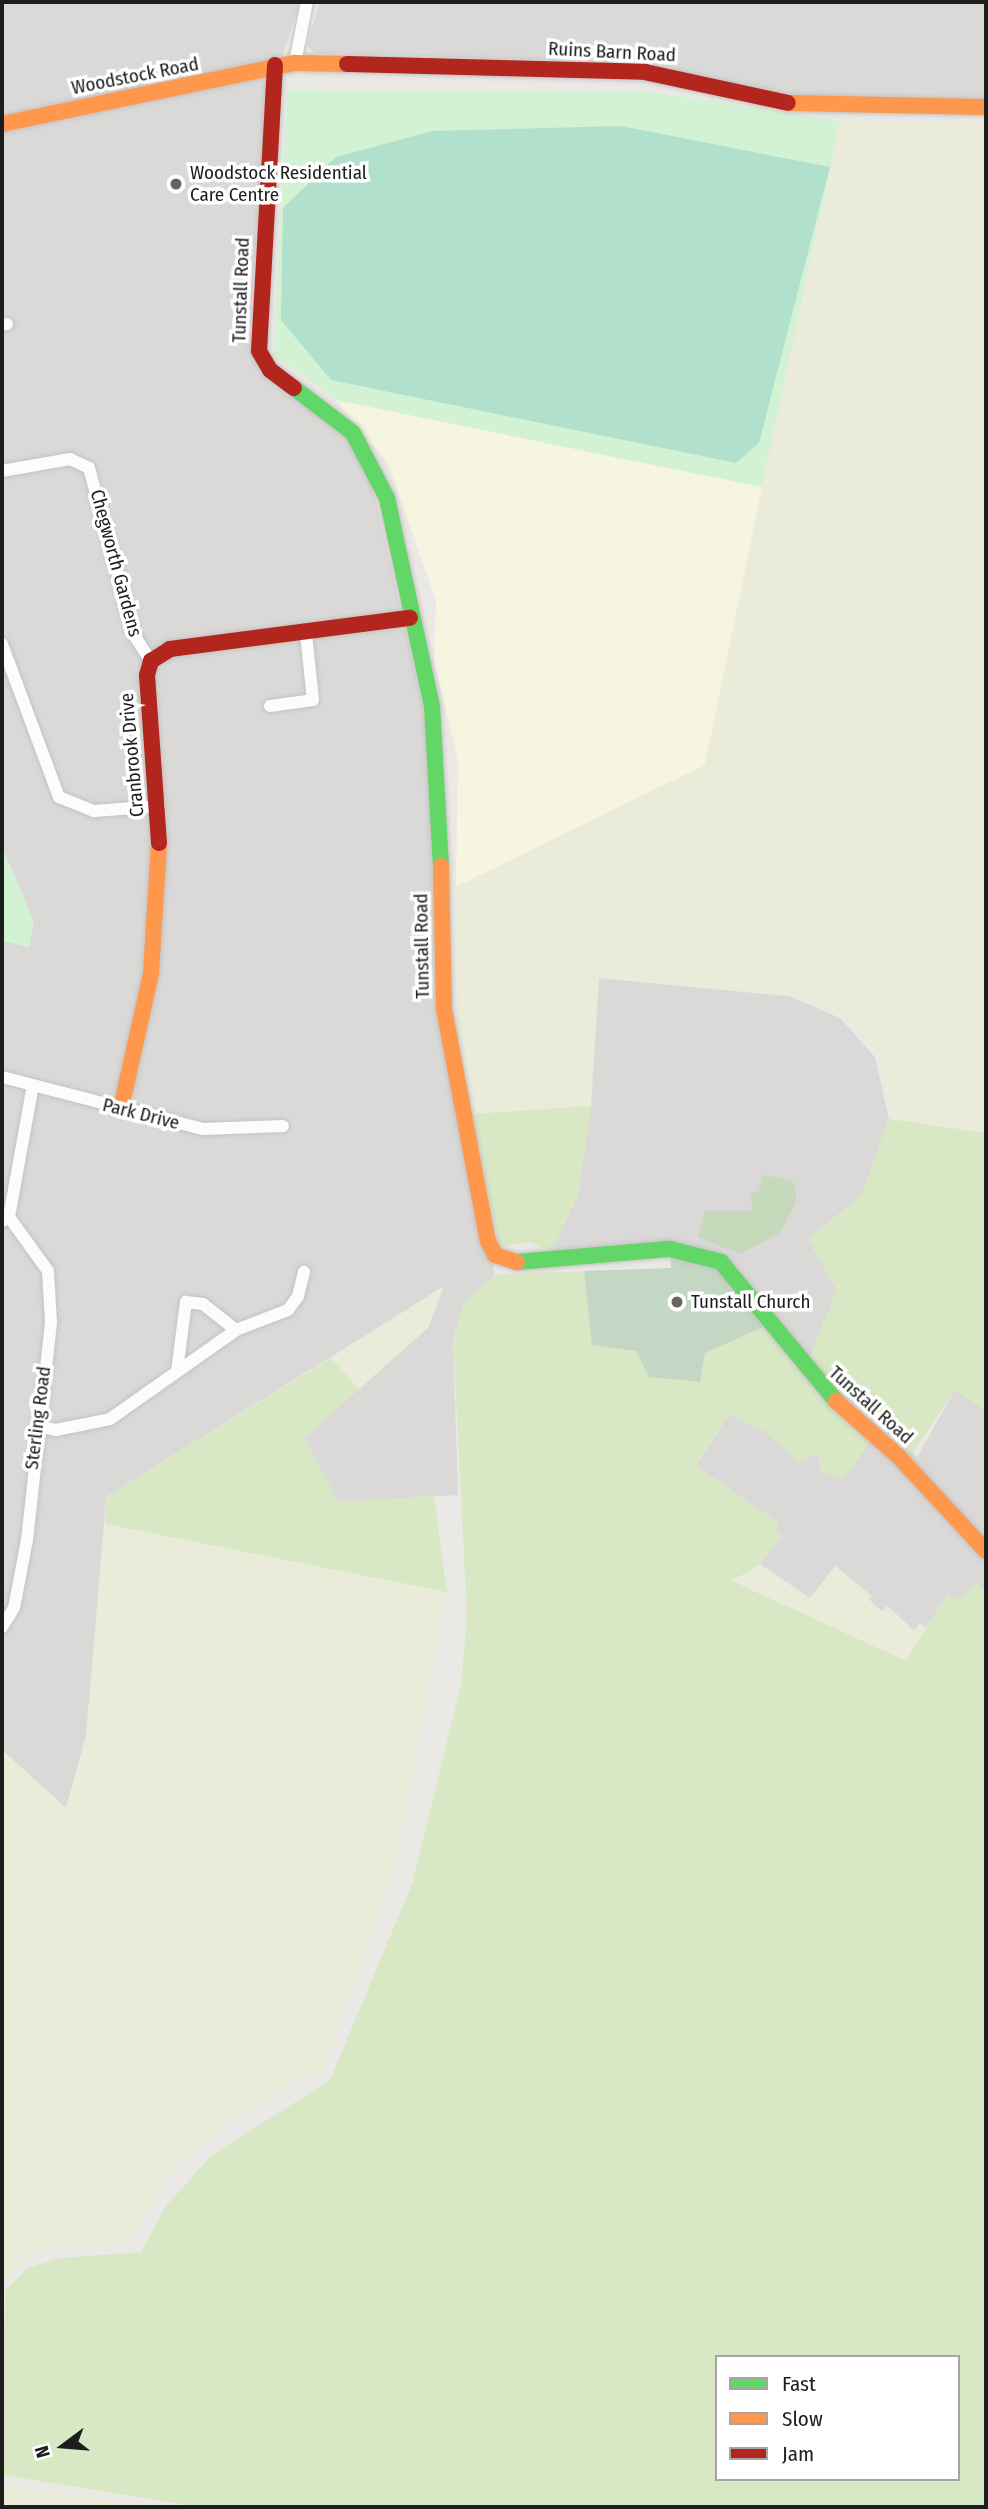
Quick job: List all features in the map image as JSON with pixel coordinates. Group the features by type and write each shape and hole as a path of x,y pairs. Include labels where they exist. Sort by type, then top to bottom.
{"street":[{"path":"295,62 307,2"},
{"name":"Ruins Barn Road","path":"275,65 295,62 645,72 693,78 800,106 986,107"},
{"name":"Woodstock Road","path":"2,124 231,79 275,65"},
{"name":"Tunstall Road","path":"275,65 259,351 270,370 332,413 367,453 387,498 410,618 432,706 439,776 447,1040 495,1255 524,1261 670,1249 721,1262 740,1279 816,1384 899,1457 986,1551"},
{"name":"Chegworth Gardens","path":"2,471 70,459 89,468 134,635 151,660"},
{"path":"151,660 170,649 410,618"},
{"path":"270,706 313,700 306,633"},
{"path":"2,644 59,797 94,811 159,806"},
{"name":"Cranbrook Drive","path":"121,1108 152,961 159,806 147,675 151,660"},
{"name":"Park Drive","path":"2,1077 203,1129 283,1126"},
{"name":"Sterling Road","path":"2,1627 14,1608 27,1540 37,1426 51,1322 48,1271 6,1219 33,1085"},
{"path":"37,1426 56,1430 110,1419 236,1330 288,1310 299,1296 304,1272"},
{"path":"177,1371 186,1302 202,1304 236,1330"}],"shaded area":[{"path":"2,2 300,2 265,107 250,335 258,362 348,438 370,476 433,751 437,996 495,1275 464,1304 453,1338 458,1495 338,1502 304,1438 427,1328 443,1287 106,1497 86,1737 66,1808 2,1750"},
{"path":"320,2 986,2 986,102 801,101 624,62 314,53 307,45"},
{"path":"840,121 972,122 986,127 986,1134 892,1121 879,1056 845,1015 789,996 599,978 591,1106 472,1114 457,1043 456,887 705,765"},
{"path":"336,400 762,487 705,765 456,887 458,760 434,661 436,601 388,463"},
{"path":"599,978 789,996 840,1018 875,1057 889,1119 861,1196 808,1239 837,1290 808,1361 917,1457 955,1390 986,1409 986,1591 976,1584 961,1600 948,1594 926,1628 920,1623 914,1631 888,1606 882,1612 835,1566 810,1599 760,1564 782,1535 774,1530 779,1523 696,1466 782,1331 721,1253 656,1247 551,1252 579,1193"},
{"path":"762,1175 792,1180 796,1191 796,1203 780,1233 740,1254 698,1237 705,1211 752,1211 751,1194 759,1191"},
{"path":"671,1259 712,1263 763,1327 705,1353 700,1382 649,1377 636,1351 592,1345 584,1271 671,1268"},
{"path":"444,1286 428,1328 359,1389 331,1358"},
{"path":"105,1524 447,1592 396,1861 323,2072 295,2081 220,2129 166,2177 138,2230 120,2243 36,2252 2,2283 2,1750 66,1808 86,1737"},
{"path":"760,1564 810,1598 835,1566 872,1596 869,1600 882,1612 887,1606 914,1631 920,1623 926,1628 906,1661 731,1580"},
{"path":"2,2484 49,2491 153,2507 2,2507"}],"green space":[{"path":"287,90 651,92 840,121 762,487 336,400 274,355"},
{"path":"621,126 830,167 759,443 736,463 331,380 281,320 283,208 336,157 433,131"},
{"path":"2,846 34,922 29,947 2,941"},
{"path":"591,1106 579,1193 551,1252 531,1242 499,1247 472,1114"},
{"path":"889,1119 986,1133 986,1411 955,1390 912,1454 808,1361 837,1290 808,1239 861,1196"},
{"path":"584,1271 593,1345 636,1351 650,1377 700,1382 705,1353 763,1327 824,1400 871,1441 842,1480 821,1472 818,1453 799,1462 764,1431 728,1415 696,1466 779,1523 775,1530 783,1535 760,1564 732,1581 906,1661 948,1594 961,1600 976,1584 986,1591 986,2507 198,2507 2,2475 5,2290 28,2268 61,2258 141,2252 166,2206 211,2156 330,2080 412,1884 461,1685 467,1616 453,1338 464,1304 495,1275"},
{"path":"331,1358 359,1389 304,1438 338,1502 434,1496 447,1592 105,1524 106,1497"}],"traffic: fast":[{"path":"294,388 353,433 387,498 432,706 441,866"},
{"path":"517,1262 670,1249 721,1262 836,1401"}],"traffic: slow":[{"path":"2,124 295,63 347,64"},
{"path":"788,103 986,107"},
{"path":"121,1108 151,974 159,843"},
{"path":"441,866 444,1009 488,1241 495,1255 517,1262"},
{"path":"836,1401 899,1457 986,1551"}],"traffic: jam":[{"path":"347,64 645,72 788,103"},
{"path":"275,65 259,351 270,370 294,388"},
{"path":"159,843 147,675 151,661 170,649 410,618"}],"place":[{"name":"Woodstock Residential Care Centre","path":"176,184"},
{"name":"Tunstall Church","path":"677,1302"}]}
